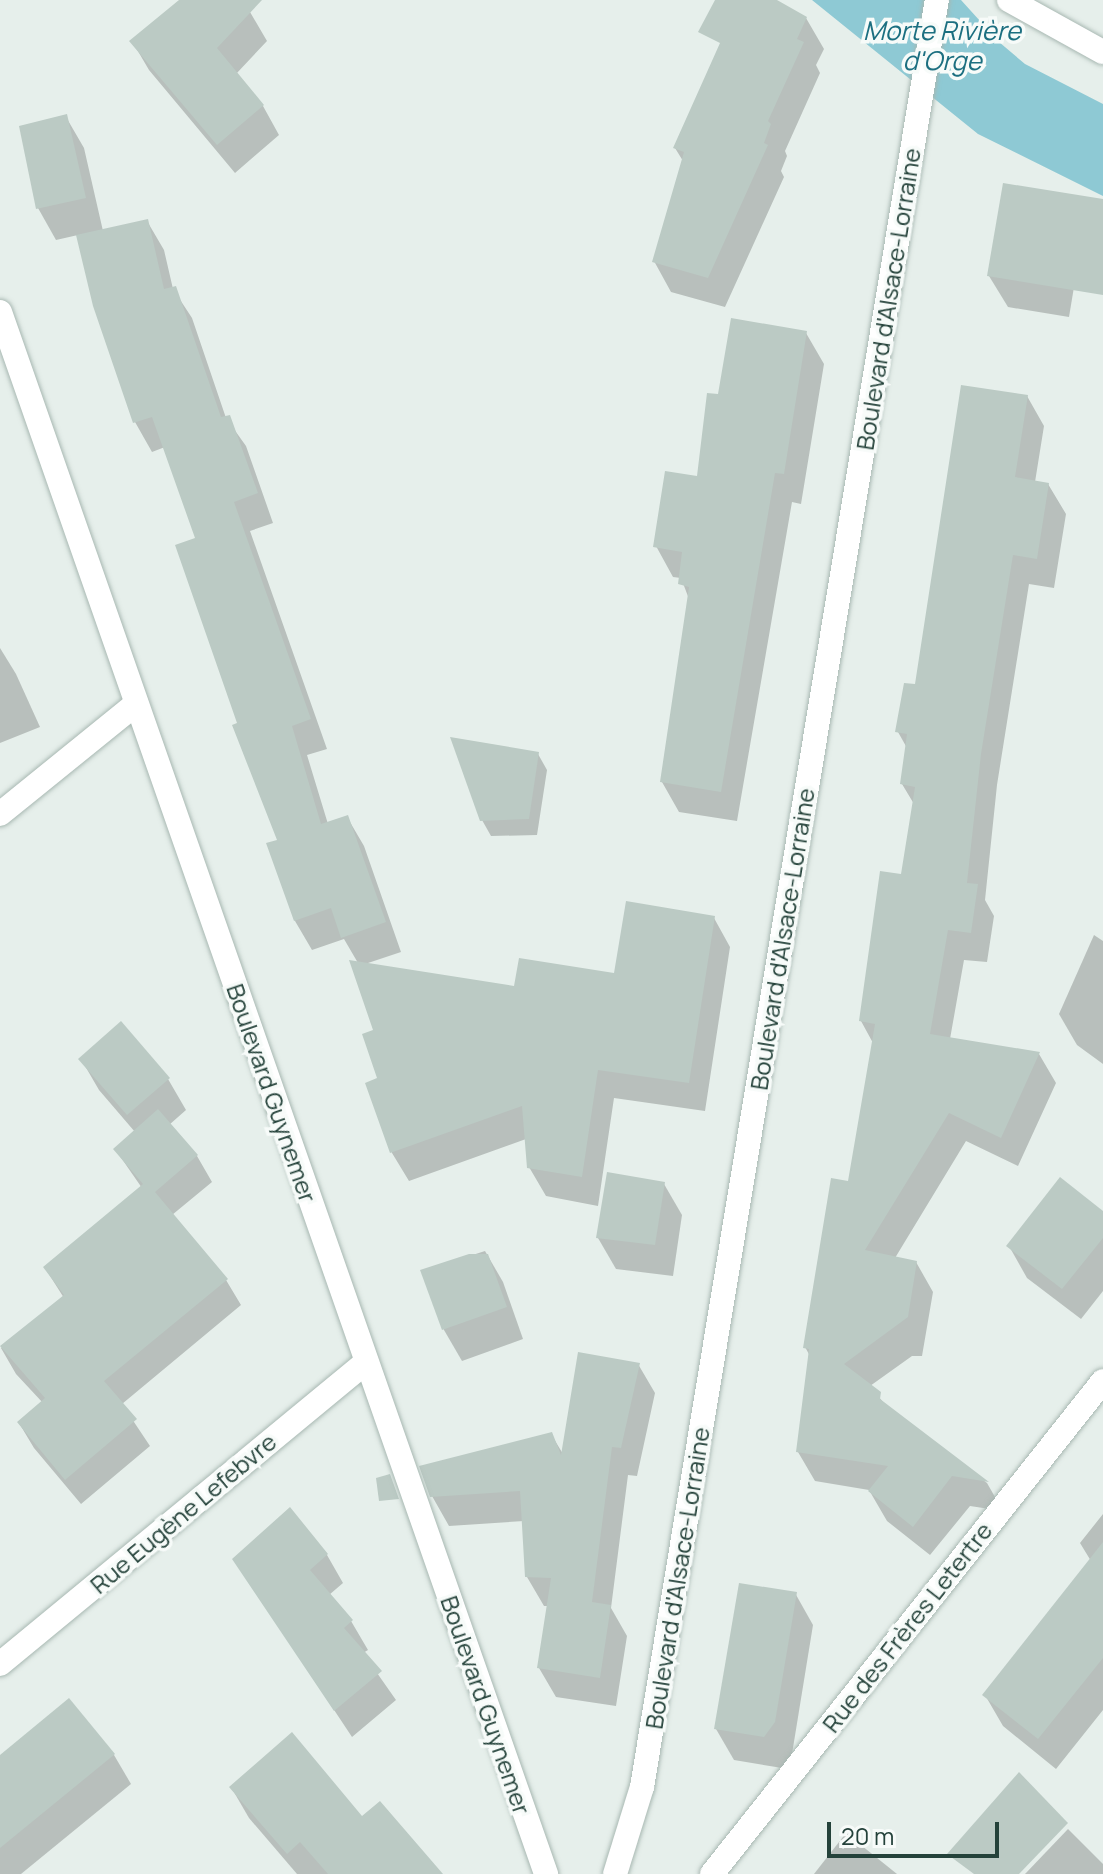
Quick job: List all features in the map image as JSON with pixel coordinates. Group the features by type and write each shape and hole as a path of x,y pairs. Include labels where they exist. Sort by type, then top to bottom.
{"street":[{"name":"Boulevard d'Alsace-Lorraine","path":"615,1874 642,1787 937,0"},
{"path":"1009,0 1103,52"},
{"name":"Boulevard Guynemer","path":"0,312 546,1874"},
{"path":"0,814 136,704"},
{"name":"Rue Eugène Lefebvre","path":"0,1664 366,1362"},
{"name":"Rue des Frères Letertre","path":"712,1874 1103,1381"}],"water":[{"name":"Morte Rivière d'Orge","path":"812,0 961,0 999,42 1025,64 1103,104 1103,196 978,134"}],"building":[{"path":"179,0 262,0 217,48 264,105 217,145 129,41"},
{"path":"715,0 777,0 807,17 797,39 804,42 768,121 771,124 764,143 768,145 708,278 652,262 684,152 673,148 720,43 698,32"},
{"path":"67,114 86,198 36,209 19,126"},
{"path":"1003,183 1103,199 1103,295 987,276"},
{"path":"148,219 164,289 176,286 221,417 230,415 258,493 234,502 311,719 292,726 321,824 348,815 386,922 341,938 331,908 294,921 266,843 277,840 232,725 237,723 175,545 195,538 152,417 133,423 93,306 76,235"},
{"path":"731,318 807,331 784,474 775,473 721,792 660,782 689,587 678,584 682,552 653,547 665,471 697,476 707,393 718,394"},
{"path":"961,385 1028,395 1015,477 1049,483 1037,559 1013,555 981,754 967,883 978,884 971,933 948,930 930,1034 1040,1052 1001,1138 949,1113 865,1250 917,1261 908,1317 844,1364 881,1392 880,1399 989,1482 952,1476 913,1527 868,1491 888,1466 796,1452 809,1349 803,1348 831,1178 848,1181 875,1024 859,1021 880,871 901,874 915,787 900,784 907,734 895,732 904,683 915,684"},
{"path":"450,737 539,752 529,819 480,821"},
{"path":"626,901 715,916 689,1083 598,1070 582,1177 527,1168 522,1106 390,1153 365,1083 377,1078 362,1034 373,1030 349,960 514,986 519,958 614,973"},
{"path":"121,1021 170,1078 127,1115 78,1059"},
{"path":"158,1109 198,1155 155,1192 228,1279 104,1381 137,1419 65,1480 17,1422 45,1398 0,1346 64,1295 43,1267 143,1184 113,1149"},
{"path":"607,1172 665,1182 655,1245 596,1238"},
{"path":"1060,1177 1103,1211 1103,1238 1062,1289 1006,1246"},
{"path":"469,1254 488,1254 507,1307 442,1330 420,1270"},
{"path":"578,1352 640,1363 621,1448 612,1447 592,1602 611,1605 600,1678 537,1668 551,1578 525,1577 520,1491 430,1497 419,1466 552,1432 561,1455"},
{"path":"390,1474 399,1499 379,1501 376,1478"},
{"path":"290,1507 328,1554 310,1570 353,1620 344,1628 382,1671 334,1711 232,1559"},
{"path":"1103,1542 1103,1658 1038,1739 982,1695"},
{"path":"739,1583 797,1592 775,1722 764,1737 714,1729"},
{"path":"69,1698 115,1754 0,1848 0,1755"},
{"path":"292,1732 362,1816 380,1801 443,1874 328,1874 300,1842 287,1854 229,1787"},
{"path":"1019,1772 1068,1823 1019,1874 974,1874 947,1854"}]}
